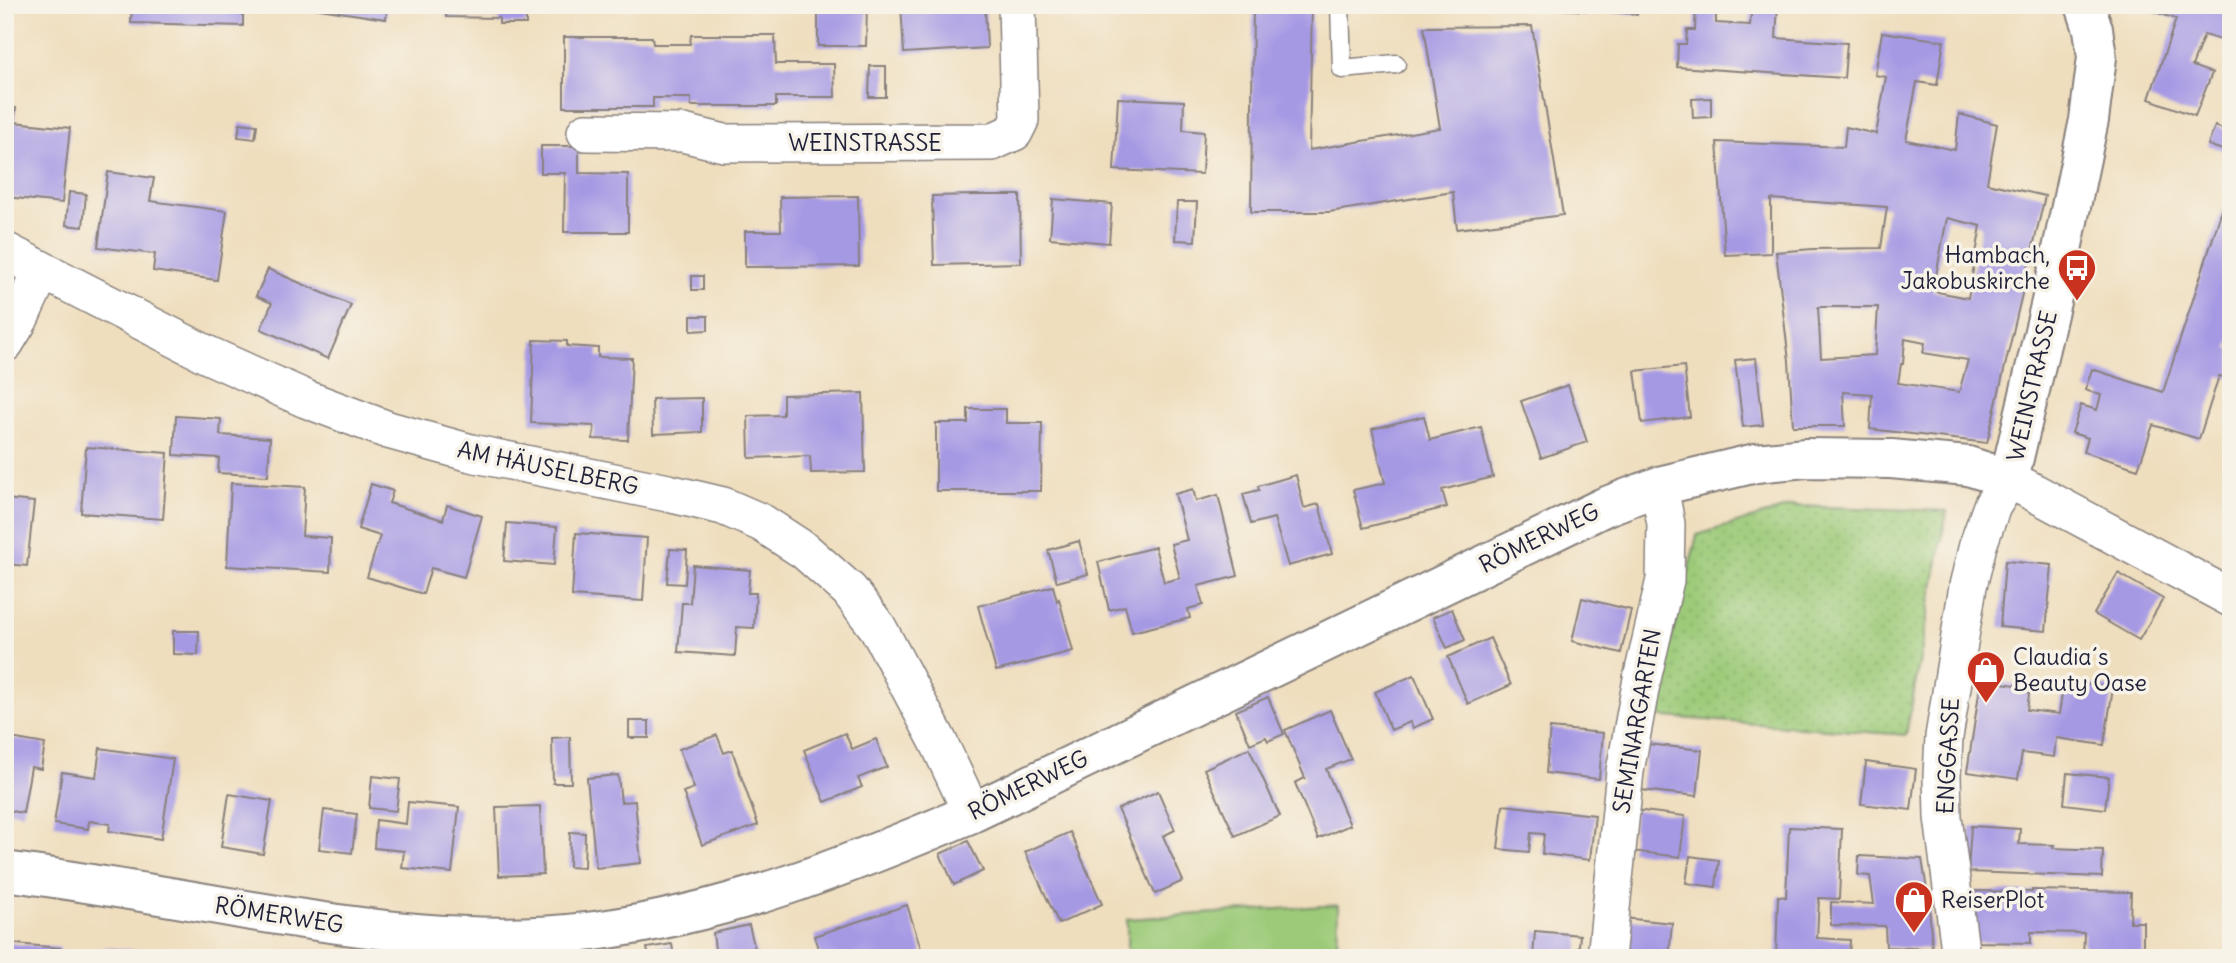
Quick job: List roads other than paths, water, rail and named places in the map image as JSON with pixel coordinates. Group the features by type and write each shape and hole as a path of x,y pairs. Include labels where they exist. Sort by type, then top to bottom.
{"street":[{"name":"WEINSTRASSE","path":"586,132 683,133 724,143 992,142 1014,132 1020,120 1017,5"},
{"name":"WEINSTRASSE","path":"2085,5 2093,29 2097,57 2090,120 2051,305 2010,479 2231,598"},
{"name":"AM HÄUSELBERG","path":"5,251 208,355 306,399 388,430 483,456 679,495 723,506 762,523 805,551 849,590 878,628 938,741 972,813"},
{"path":"5,343 42,270"},
{"name":"RÖMERWEG","path":"5,871 370,930 443,936 515,937 591,932 691,914 772,891 870,856 972,813 1604,507 1659,486 1756,463 1805,458 1891,459 1968,466 2010,479"},
{"name":"ENGGASSE","path":"1961,958 1943,817 1944,737 1968,586 1978,545 1992,506 2010,479"},
{"name":"SEMINARGARTEN","path":"1606,958 1625,771 1642,679 1665,580 1666,524 1659,486"}],"lane":[{"path":"1340,5 1342,69 1396,64"}],"place":[{"name":"Hambach, Jakobuskirche","path":"2077,302"},
{"name":"Claudia´s Beauty Oase","path":"1986,704"},
{"name":"ReiserPlot","path":"1914,934"}]}
